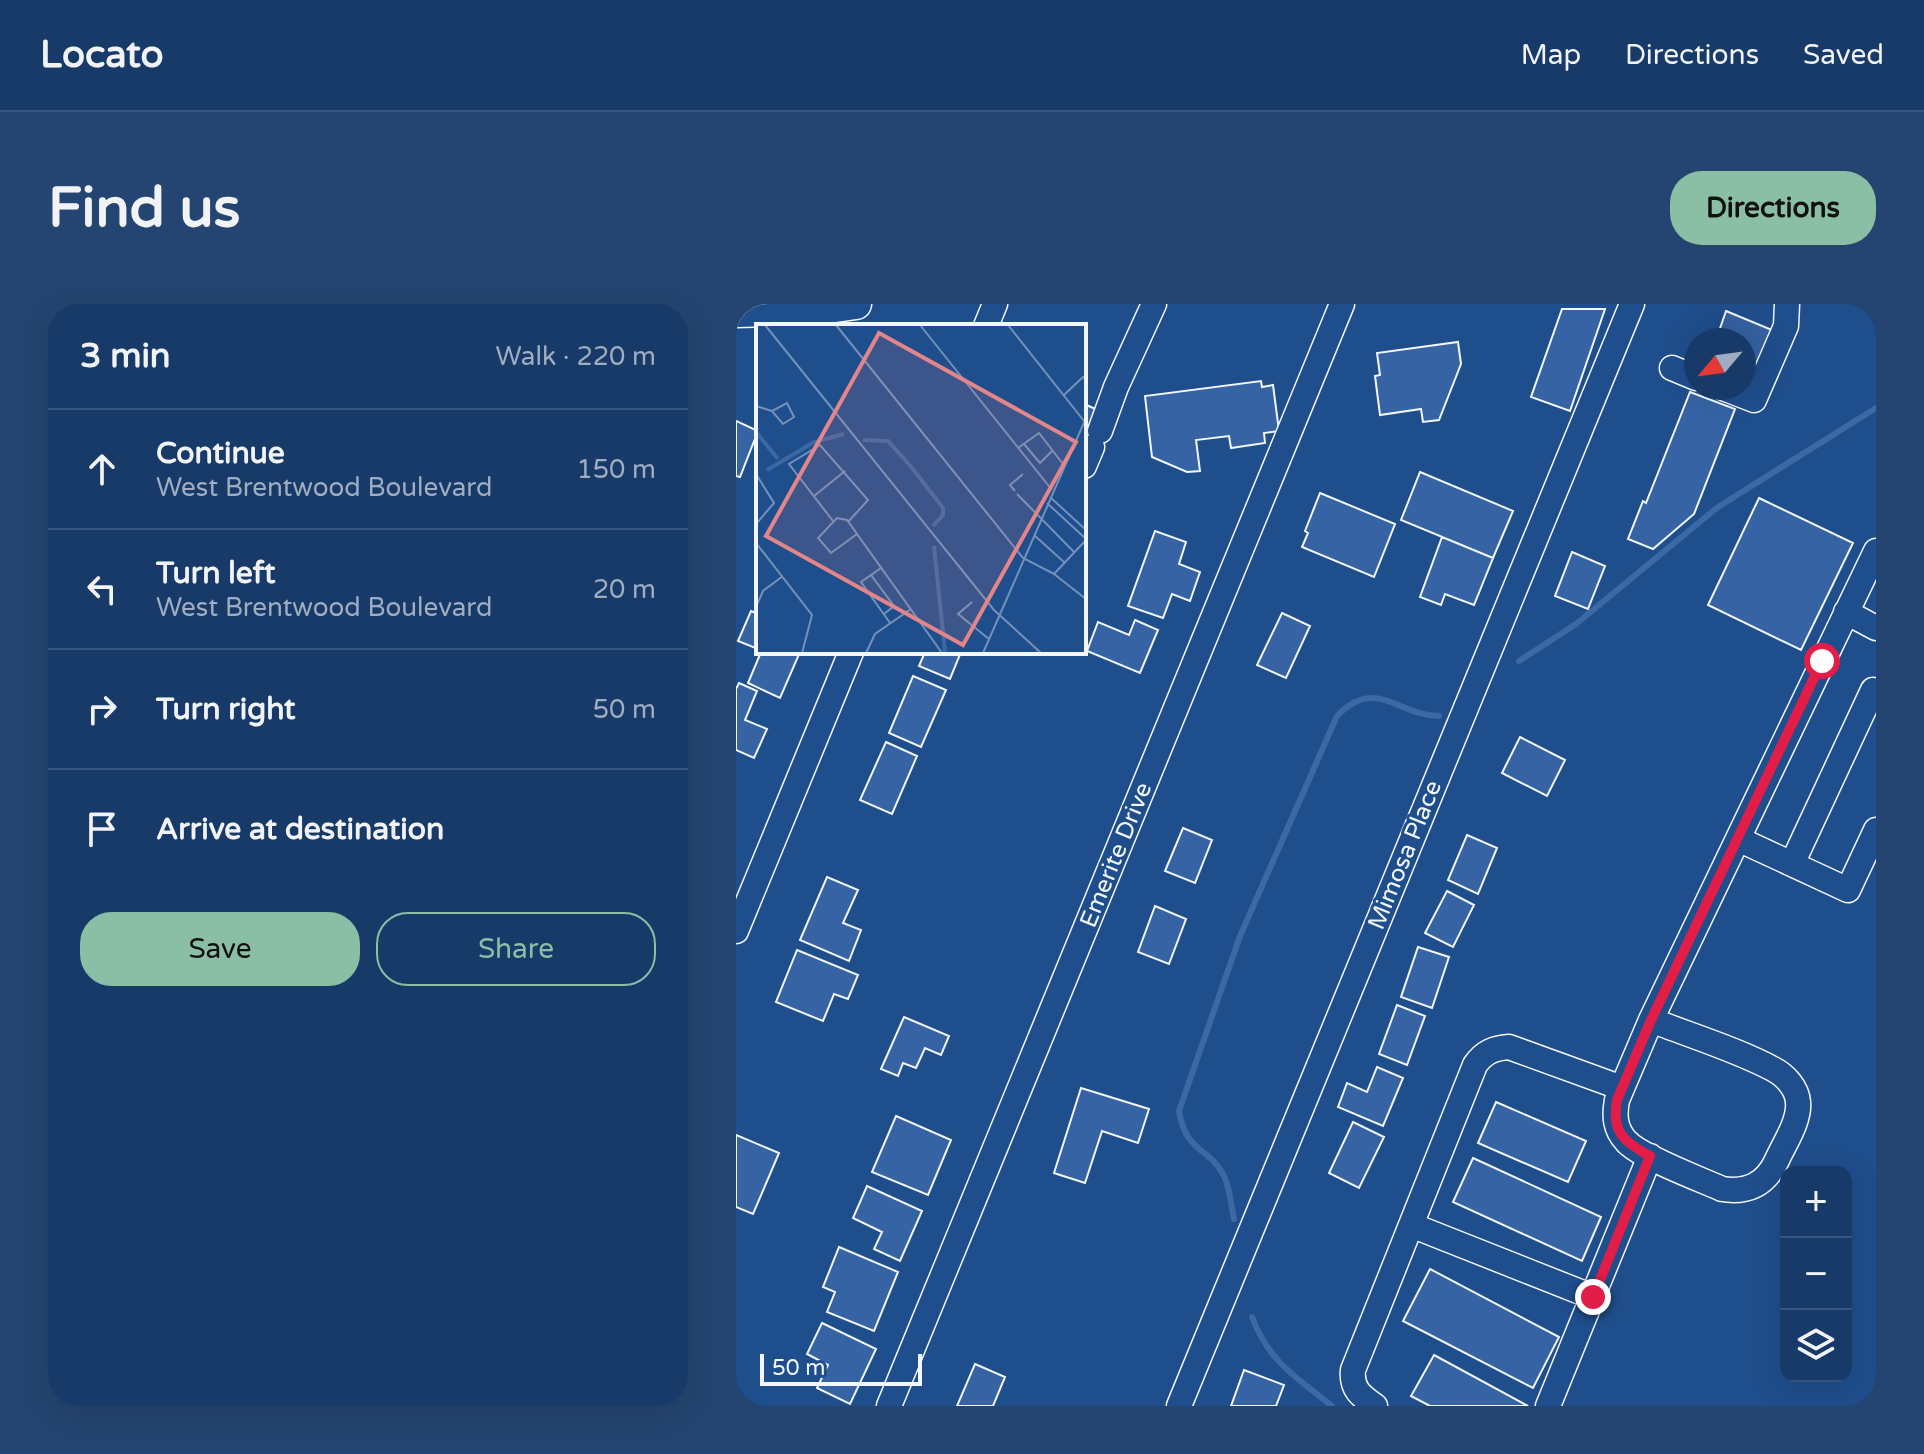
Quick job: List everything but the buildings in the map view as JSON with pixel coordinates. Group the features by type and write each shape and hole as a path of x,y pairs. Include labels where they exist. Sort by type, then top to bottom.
{"main road":[{"path":"736,312 815,318 858,304"}],"street":[{"path":"853,324 858,304"},
{"path":"987,324 995,304"},
{"path":"1092,448 1154,304"},
{"name":"Emerite Drive","path":"889,1406 1342,304"},
{"name":"Mimosa Place","path":"1179,1406 1632,304"},
{"path":"1756,395 1786,326 1787,304"},
{"path":"1672,368 1684,373"},
{"path":"1651,1020 1774,1069 1786,1078 1798,1100 1797,1113 1771,1173 1761,1183 1736,1191 1722,1189 1650,1156 1630,1145 1617,1128 1615,1114 1622,1088 1651,1020 1876,551"},
{"path":"1846,612 1876,628"},
{"path":"736,931 850,654"},
{"path":"1792,864 1873,690 1876,691"},
{"path":"1738,839 1848,890 1876,830"},
{"path":"1375,1406 1357,1392 1352,1379 1353,1370 1475,1065 1490,1050 1509,1047 1622,1088"},
{"path":"1548,1406 1650,1156"},
{"path":"1411,1225 1593,1297"}],"waterway":[{"path":"1519,661 1576,624 1718,507 1876,408"},
{"path":"1234,1219 1224,1176 1212,1159 1192,1143 1182,1125 1179,1111 1240,936 1337,716 1351,704 1375,698 1439,716"},
{"path":"1252,1317 1275,1357 1332,1406"}],"route":[{"path":"1593,1297 1650,1156 1630,1145 1617,1128 1617,1100 1651,1020 1822,661"}]}
